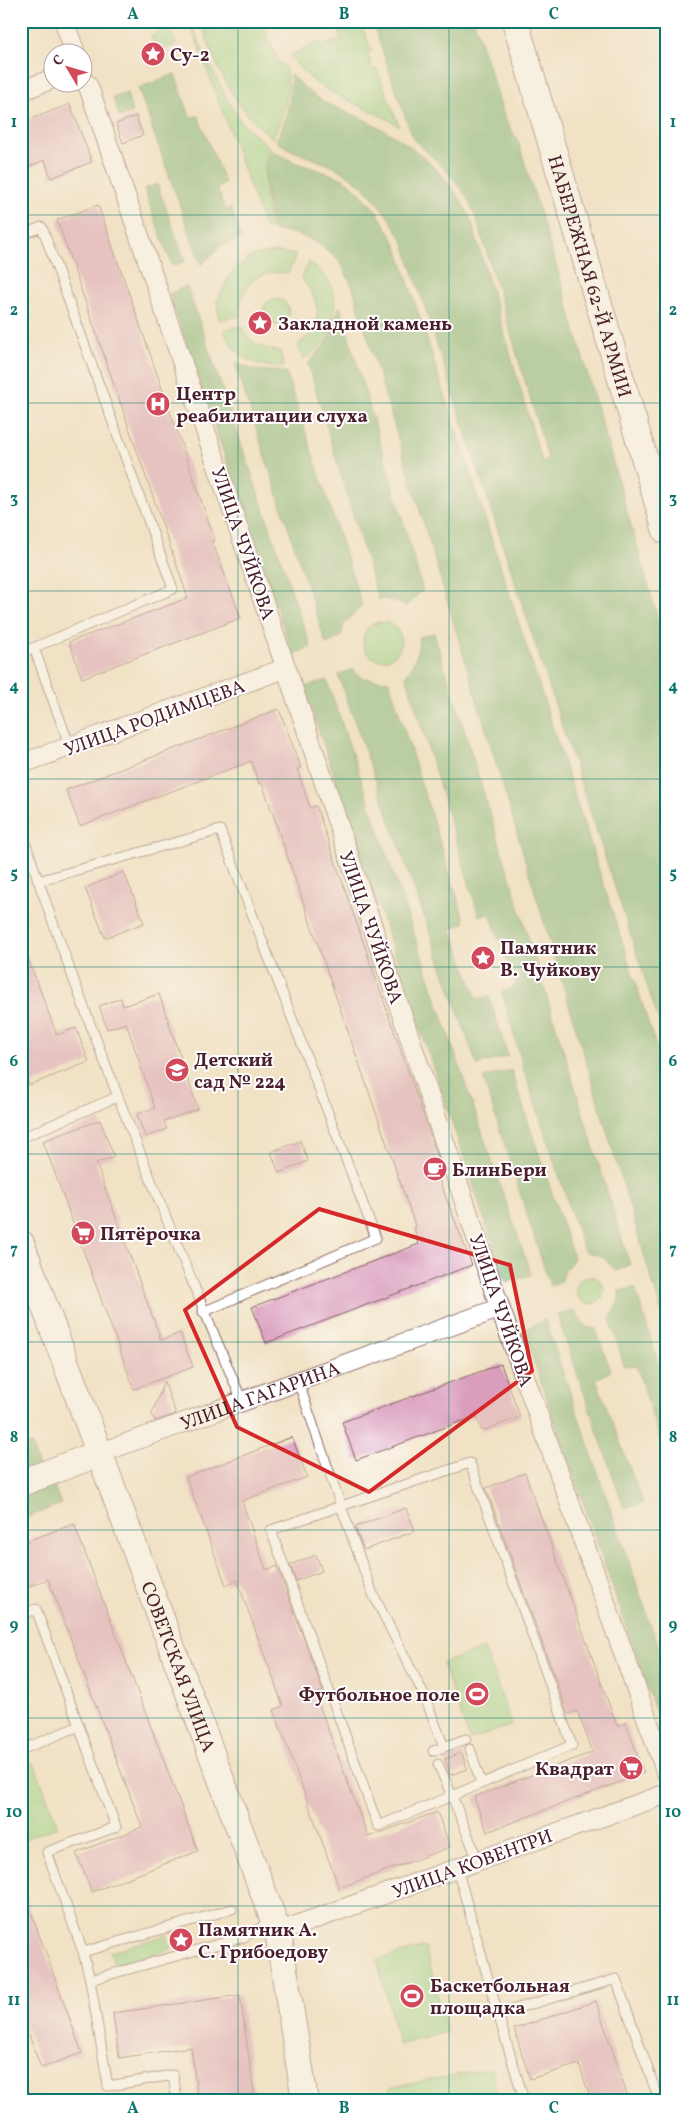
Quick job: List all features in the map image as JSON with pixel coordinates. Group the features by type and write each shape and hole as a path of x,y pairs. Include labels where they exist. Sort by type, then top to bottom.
{"street":[{"name":"НАБЕРЕЖНАЯ 62-Й АРМИИ","path":"515,21 666,531"},
{"path":"65,24 72,42"},
{"path":"21,91 42,83"},
{"name":"УЛИЦА ЧУЙКОВА","path":"88,92 286,668 500,1308 666,1772"},
{"name":"УЛИЦА РОДИМЦЕВА","path":"21,764 286,668"},
{"name":"СОВЕТСКАЯ УЛИЦА","path":"21,1243 276,1926 305,2100"},
{"name":"УЛИЦА ГАГАРИНА","path":"21,1483 500,1308"},
{"name":"УЛИЦА КОВЕНТРИ","path":"276,1926 457,1868 666,1794"}],"lane":[{"path":"21,235 42,227 173,589 21,653"},
{"path":"34,648 70,747"},
{"path":"21,830 117,1097 203,1312 242,1402"},
{"path":"38,881 220,830 376,1238 203,1312"},
{"path":"21,1138 117,1097"},
{"path":"298,1381 372,1592 424,1695 444,1747"},
{"path":"470,1463 572,1745 481,1784 378,1826 271,1530 470,1463"},
{"path":"21,1615 36,1609 116,1827 47,1852 83,1952 90,1980 108,2086 173,2075 177,2100"},
{"path":"21,1750 79,1726"},
{"path":"433,1751 466,1739"},
{"path":"470,1749 481,1784"},
{"path":"438,1764 473,1848 476,1861"},
{"path":"457,1868 524,2100"},
{"path":"83,1952 232,1909"},
{"path":"90,1980 244,1937 276,1926"},
{"path":"498,2014 616,1979 658,2100"}],"highlighted area":[{"path":"319,1209 510,1265 532,1371 369,1492 237,1427 185,1310"}],"green space":[{"path":"201,21 261,21 278,60 286,69 288,87 285,108 273,138 259,126 237,100 213,55"},
{"path":"372,21 474,21 505,119 518,141 560,278 666,647 666,1043 403,241 381,207 353,179 329,165 295,152 276,141 288,109 290,74 307,90 326,103 369,122 405,143 419,153 443,176 463,204 471,220 542,462 548,458 476,217 467,197 456,182 413,139"},
{"path":"190,23 226,98 242,123 269,147 265,177 270,228 265,228"},
{"path":"361,25 372,51 367,54 373,69 377,69 399,126 326,89 301,69 289,55 320,42 321,46 341,39 339,33"},
{"path":"168,28 176,44 158,52 151,36"},
{"path":"175,74 190,117 198,116 225,183 217,188 225,210 231,208 241,238 220,247 201,265 138,88"},
{"path":"127,93 132,113 119,117 113,97"},
{"path":"270,150 294,162 342,178 356,189 377,212 396,244 666,1077 666,1327 352,285 338,261 322,246 298,235 272,230 266,179 267,159"},
{"path":"157,184 185,261 172,266 144,189"},
{"path":"276,252 296,255 288,273 277,272 259,276 252,281 243,295 239,316 219,320 217,301 230,274 251,256"},
{"path":"309,262 329,282 335,304 332,326 327,336 321,345 303,359 298,344 311,333 316,324 317,317 316,303 310,290 301,278"},
{"path":"187,286 311,647 293,655 169,294"},
{"path":"276,299 285,303 289,312 285,321 276,325 267,321 263,312 267,303"},
{"path":"340,306 423,590 406,606 387,599 378,599 308,364 328,340"},
{"path":"242,326 252,341 268,349 280,351 284,367 264,366 240,354 228,340 224,330"},
{"path":"235,363 254,370 286,372 362,605 344,624 341,637 326,644"},
{"path":"382,622 395,628 401,641 395,654 382,660 369,654 363,641 369,628"},
{"path":"434,633 630,1265 616,1271 603,1257 584,1251 523,1067 502,992 516,986 490,914 479,916 406,676 416,657 419,637"},
{"path":"353,669 362,678 389,681 465,922 451,929 477,999 489,996 508,1056 477,1065 338,675"},
{"path":"327,680 531,1275 506,1282 304,687"},
{"path":"511,1070 574,1259 565,1270 562,1281 550,1286 483,1078"},
{"path":"590,1276 600,1280 604,1290 600,1300 590,1304 580,1300 576,1290 580,1280"},
{"path":"635,1287 666,1390 666,1458 636,1365 624,1366 610,1318 619,1301 619,1291"},
{"path":"575,1311 586,1327 596,1329 611,1371 596,1379 643,1503 624,1508 557,1315"},
{"path":"545,1320 666,1669 666,1721 660,1724 523,1330"},
{"path":"31,1444 40,1469 21,1476 21,1447"},
{"path":"51,1479 61,1504 21,1520 21,1491"},
{"name":"Футбольное поле","path":"484,1648 512,1725 470,1740 442,1663"},
{"path":"34,1763 58,1827 21,1840 21,1768"},
{"path":"167,1935 171,1949 115,1966 110,1952"},
{"name":"Баскетбольная площадка","path":"425,1947 447,2032 399,2045 377,1960"},
{"path":"492,2068 498,2100 392,2100 389,2088"}],"building":[{"path":"70,104 92,162 51,178 45,160 21,170 21,123"},
{"path":"136,116 143,135 123,143 116,124"},
{"path":"98,205 215,540 212,541 241,618 82,678 69,642 188,598 57,220"},
{"path":"279,709 301,768 297,769 310,808 316,806 444,1175 438,1177 472,1265 266,1343 252,1307 419,1244 414,1228 416,1228 262,783 259,784 251,761 80,826 66,790"},
{"path":"124,872 144,923 105,938 85,888"},
{"path":"23,945 57,1035 76,1028 89,1062 29,1085 21,1065 21,946"},
{"name":"Детский сад № 224","path":"159,994 198,1109 164,1121 167,1129 145,1137 137,1114 155,1108 126,1023 107,1029 99,1006 121,998 123,1006"},
{"path":"100,1120 114,1157 96,1163 161,1340 180,1333 193,1367 134,1389 43,1141"},
{"path":"300,1141 308,1161 279,1173 271,1152"},
{"path":"501,1364 520,1417 482,1431 476,1416 356,1460 342,1422"},
{"path":"164,1381 176,1414 155,1421 152,1414"},
{"path":"292,1437 307,1477 242,1501 266,1570 277,1566 323,1691 315,1694 368,1837 437,1812 450,1847 339,1888 274,1710 283,1706 237,1580 226,1585 186,1477"},
{"path":"525,1473 617,1726 626,1723 644,1773 487,1832 474,1797 593,1752 577,1711 568,1714 486,1488"},
{"path":"406,1508 415,1531 364,1550 355,1527"},
{"path":"74,1524 198,1851 92,1892 76,1853 142,1827 48,1579 21,1589 21,1543"},
{"path":"316,1555 322,1571 296,1581 290,1565"},
{"path":"462,1753 467,1769 450,1775 445,1759"},
{"path":"21,1890 23,1890 82,2053 41,2068 21,2013"},
{"path":"240,1995 255,2100 198,2100 191,2047 119,2058 113,2013"},
{"path":"596,2001 629,2100 591,2100 579,2064 530,2079 514,2029"}],"place":[{"name":"Су-2","path":"153,54"},
{"name":"Закладной камень","path":"260,323"},
{"name":"Центр реабилитации слуха","path":"158,404"},
{"name":"Памятник В. Чуйкову","path":"483,958"},
{"name":"Детский сад № 224","path":"177,1070"},
{"name":"БлинБери","path":"435,1169"},
{"name":"Пятёрочка","path":"83,1233"},
{"name":"Футбольное поле","path":"477,1694"},
{"name":"Квадрат","path":"631,1768"},
{"name":"Памятник А. С. Грибоедову","path":"181,1940"},
{"name":"Баскетбольная площадка","path":"412,1996"}]}
